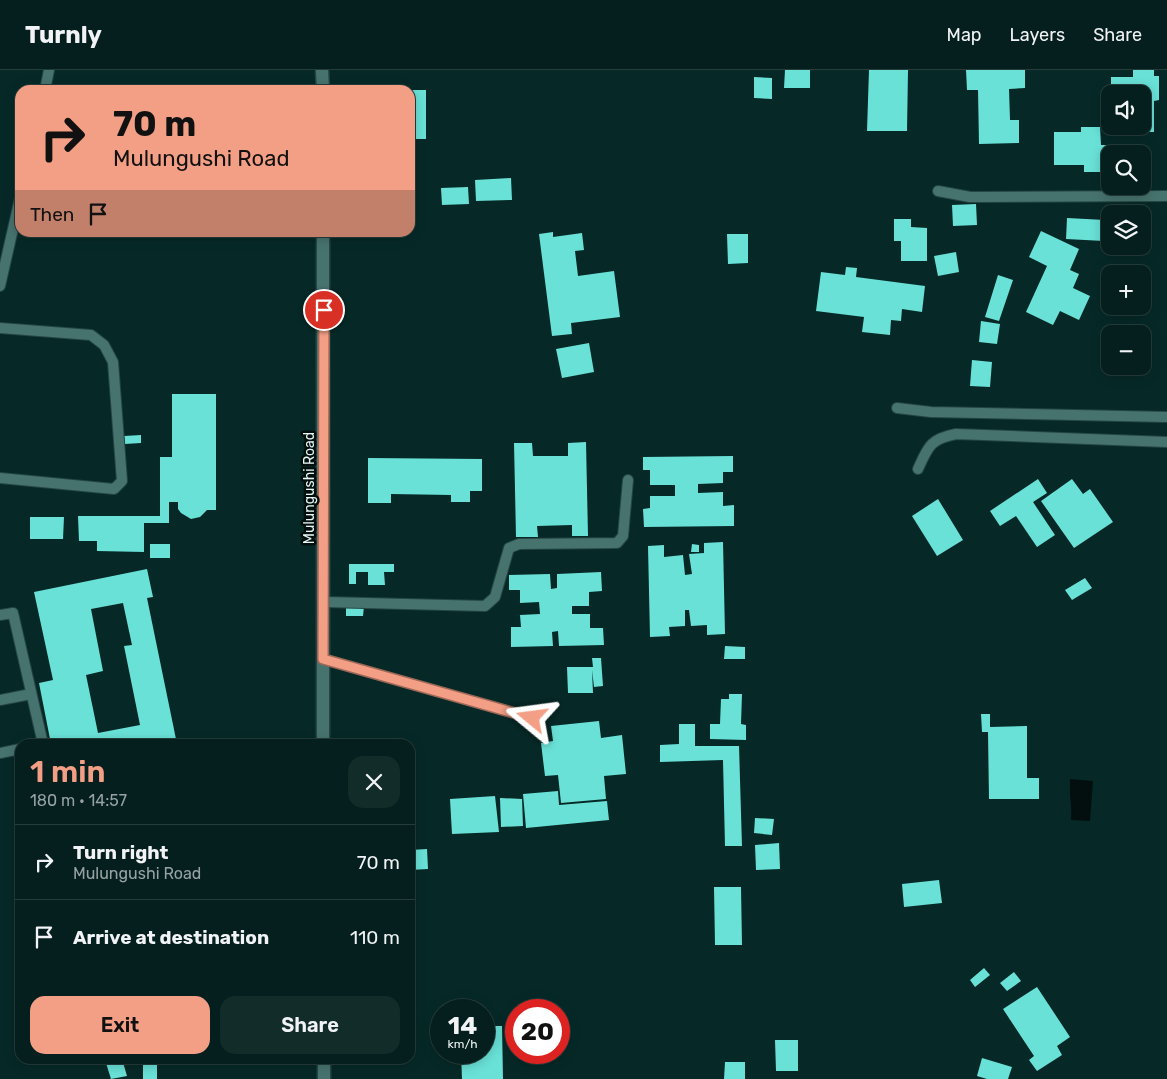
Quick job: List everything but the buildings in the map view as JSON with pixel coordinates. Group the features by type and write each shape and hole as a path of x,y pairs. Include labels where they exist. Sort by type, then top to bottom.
{"street":[{"path":"322,70 323,85"},
{"name":"Mulungushi Road","path":"323,237 325,602 323,739"},
{"path":"324,1064 324,1079"}],"lane":[{"path":"46,85 49,70"},
{"path":"938,191 970,197 1167,196"},
{"path":"0,286 15,220"},
{"path":"0,328 92,334 104,345 113,362 122,481 114,489 0,478"},
{"path":"898,408 931,412 1167,417"},
{"path":"918,469 930,445 942,437 956,434 1167,442"},
{"path":"325,602 484,606 495,597 509,548 519,544 617,543 623,536 628,480"},
{"path":"0,615 13,613 41,739"},
{"path":"323,659 532,718"},
{"path":"0,700 32,694"},
{"path":"0,753 15,749"}],"shaded area":[{"path":"1070,779 1093,781 1090,821 1071,820"}],"route":[{"path":"324,310 325,602 323,659 532,718"}]}
